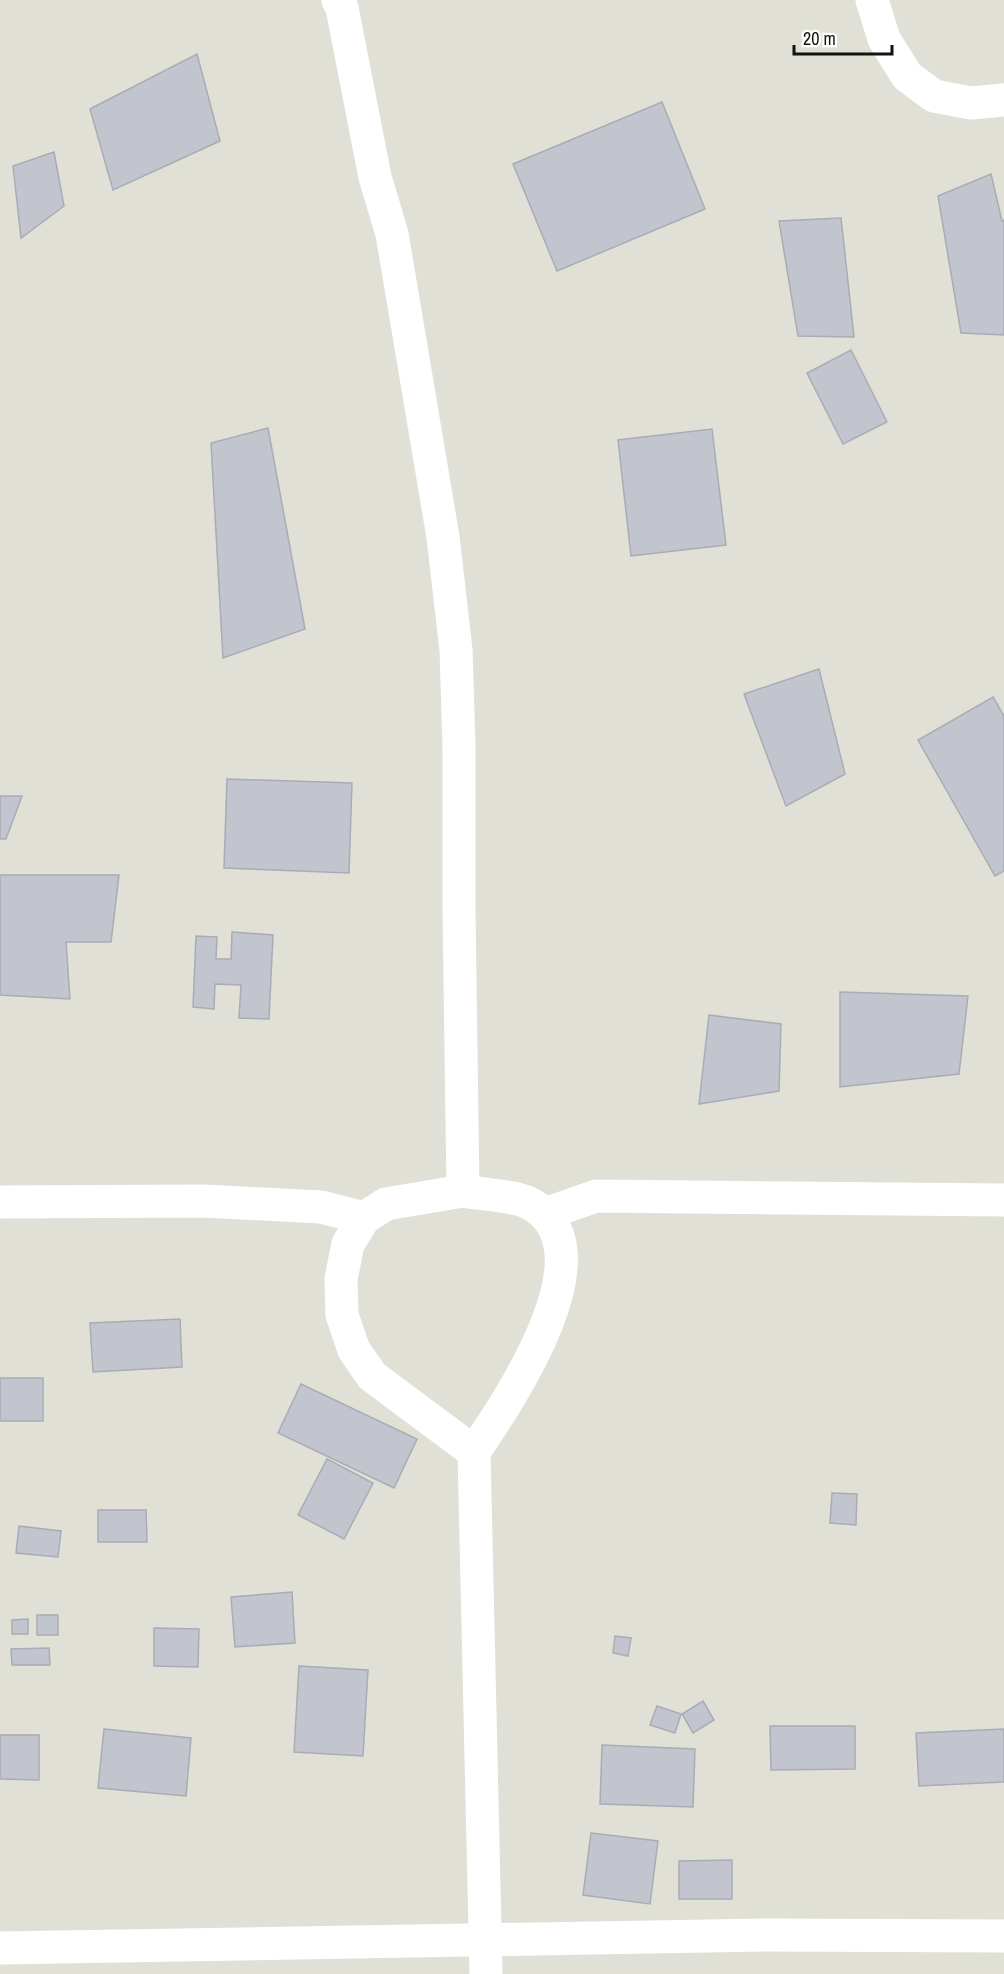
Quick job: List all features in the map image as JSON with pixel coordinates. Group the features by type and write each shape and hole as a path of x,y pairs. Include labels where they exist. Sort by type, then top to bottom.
{"street":[{"path":"338,0 342,8 375,177 392,234 442,537 456,650 463,1191"},
{"path":"872,0 884,39 907,76 934,96 971,103 1004,100"},
{"path":"474,1452 372,1376 354,1350 342,1315 340,1279 348,1244 364,1218 386,1204 463,1191 526,1201 545,1214 556,1227 562,1261 557,1296 526,1372 474,1452 486,1974"},
{"path":"545,1214 596,1196 1004,1200"},
{"path":"0,1202 204,1201 321,1207 364,1218"},
{"path":"0,1948 767,1935 1004,1936"}],"building":[{"path":"197,54 220,141 113,190 90,109"},
{"path":"662,102 705,209 557,271 513,164"},
{"path":"54,152 64,206 21,238 13,166"},
{"path":"991,174 1002,221 1004,220 1004,335 961,333 938,196"},
{"path":"841,218 854,337 798,336 779,221"},
{"path":"851,350 887,422 843,444 807,373"},
{"path":"268,428 305,629 223,658 211,443"},
{"path":"712,429 726,545 631,556 618,440"},
{"path":"819,669 845,774 786,806 744,694"},
{"path":"993,697 1004,716 1004,871 995,876 918,740"},
{"path":"227,779 352,783 349,873 224,868"},
{"path":"0,796 22,796 6,839 0,839"},
{"path":"0,875 119,875 111,942 66,942 70,999 0,995"},
{"path":"232,932 273,935 269,1019 239,1018 241,985 215,984 214,1009 193,1007 196,936 217,937 216,959 231,959"},
{"path":"840,992 968,996 959,1074 840,1087"},
{"path":"709,1015 781,1024 779,1091 699,1104"},
{"path":"180,1319 182,1367 93,1372 90,1323"},
{"path":"0,1378 43,1378 43,1421 0,1421"},
{"path":"301,1384 417,1439 394,1488 278,1433"},
{"path":"327,1459 373,1483 344,1539 298,1515"},
{"path":"832,1493 857,1494 856,1525 830,1523"},
{"path":"98,1510 146,1510 147,1542 98,1542"},
{"path":"19,1526 61,1531 58,1557 16,1553"},
{"path":"292,1592 295,1643 235,1647 231,1597"},
{"path":"37,1615 58,1615 58,1635 37,1635"},
{"path":"28,1619 28,1634 12,1634 12,1620"},
{"path":"154,1628 199,1629 198,1667 154,1666"},
{"path":"615,1636 631,1638 628,1656 613,1653"},
{"path":"49,1648 50,1665 12,1665 11,1649"},
{"path":"299,1666 368,1670 363,1756 294,1752"},
{"path":"703,1701 714,1720 693,1733 682,1714"},
{"path":"657,1706 681,1714 675,1733 650,1725"},
{"path":"770,1726 855,1726 855,1769 771,1770"},
{"path":"104,1729 191,1738 186,1796 98,1788"},
{"path":"1004,1729 1004,1782 919,1786 916,1733"},
{"path":"0,1735 39,1735 39,1780 0,1779"},
{"path":"602,1745 695,1749 693,1807 600,1804"},
{"path":"591,1833 658,1841 650,1904 583,1895"},
{"path":"732,1860 732,1899 679,1899 679,1861"}]}
